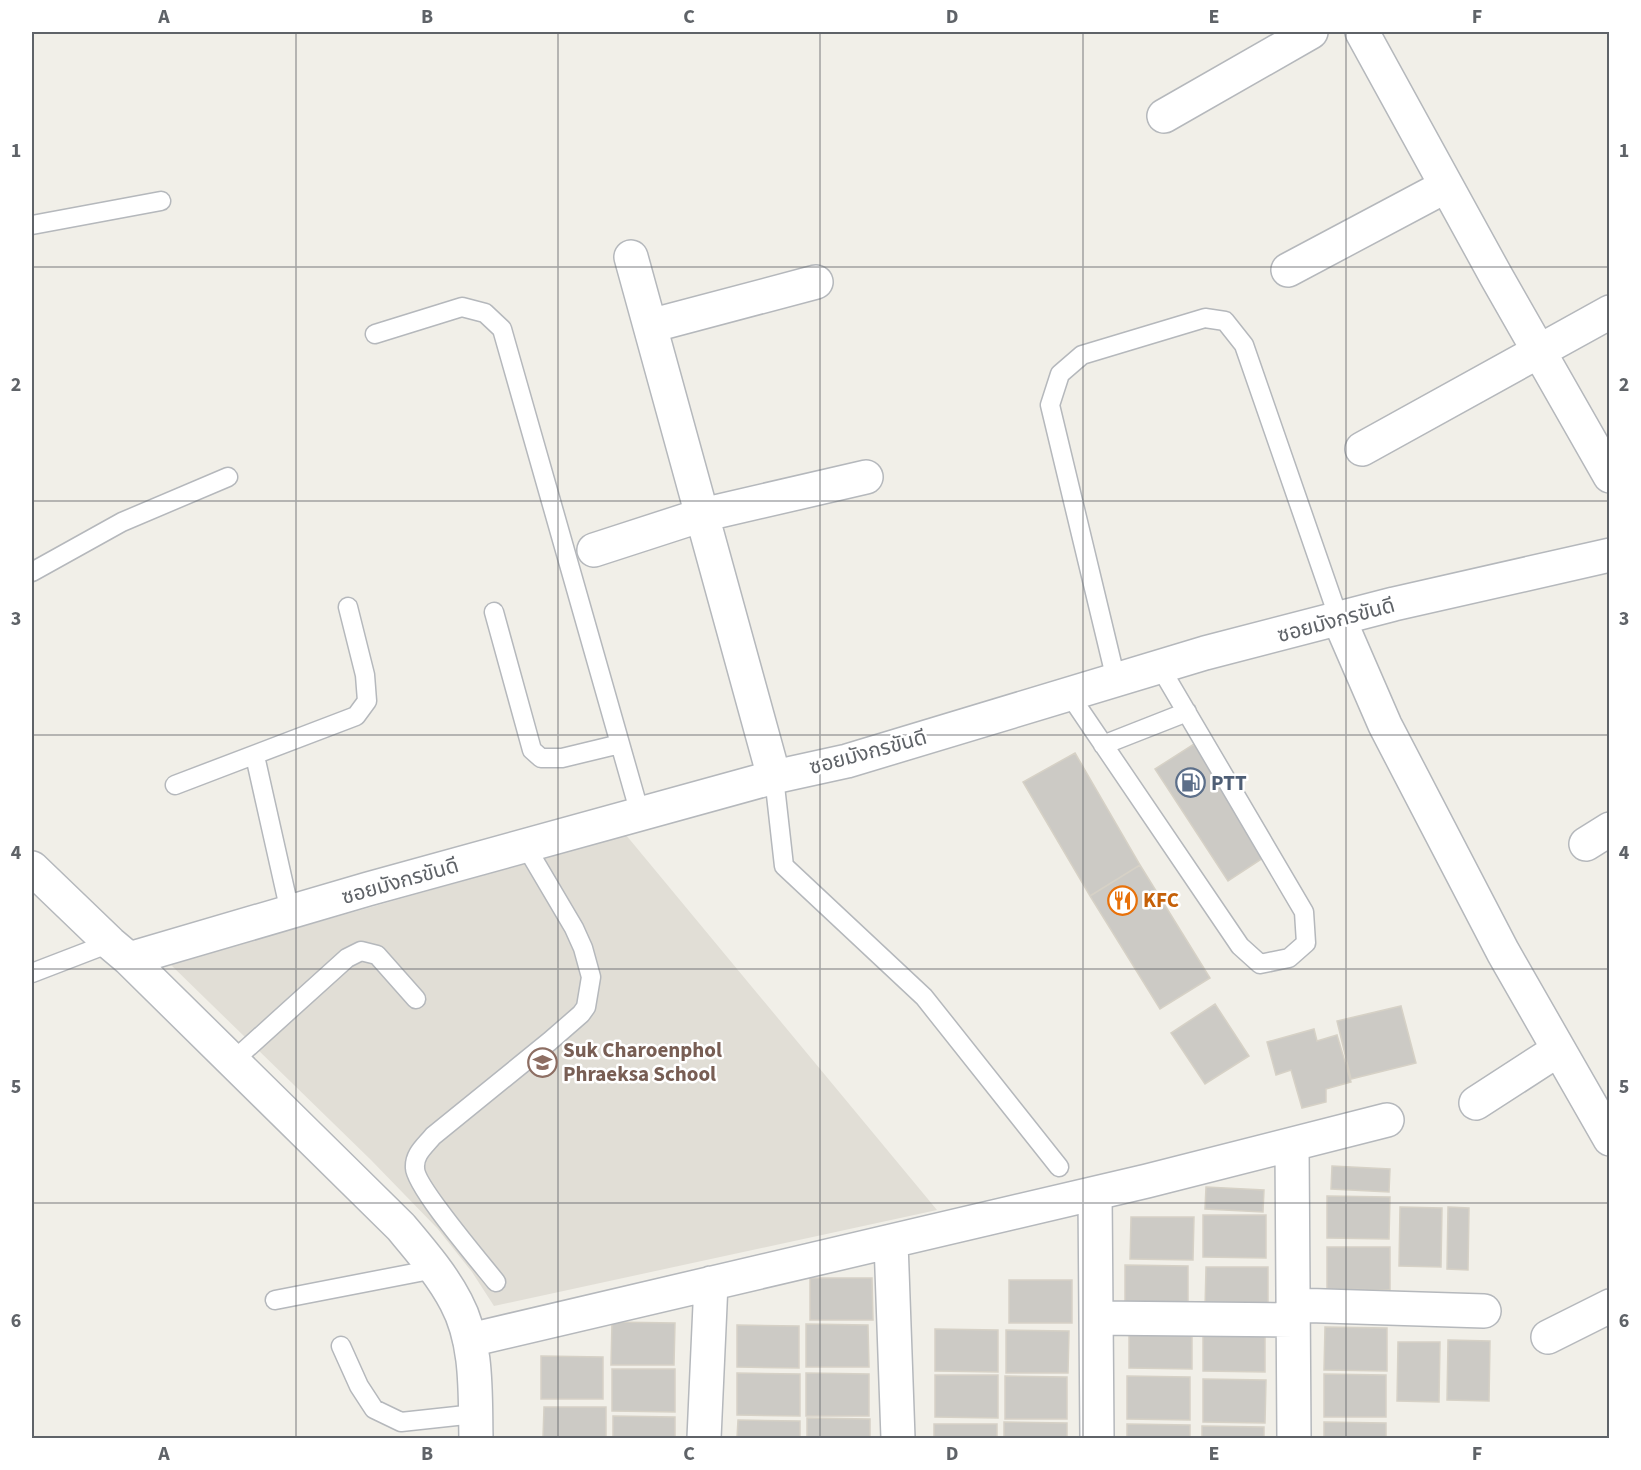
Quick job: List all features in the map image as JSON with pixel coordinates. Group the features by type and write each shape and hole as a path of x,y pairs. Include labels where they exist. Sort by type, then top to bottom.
{"street":[{"path":"1164,116 1311,32"},
{"path":"1362,32 1610,476"},
{"path":"1288,270 1446,186"},
{"path":"631,257 774,777"},
{"path":"650,326 816,282"},
{"path":"1362,449 1610,312"},
{"path":"594,550 702,515 866,477"},
{"name":"ซอยมังกรขันดี","path":"119,951 290,912 774,777 847,761 1160,667 1394,604 1610,555"},
{"path":"1339,619 1385,726 1503,952 1610,1139"},
{"path":"32,868 233,1061 401,1227 435,1269 457,1303 470,1340 476,1389 476,1426"},
{"path":"1476,1103 1558,1050"},
{"path":"470,1340 1095,1194 1387,1120"},
{"path":"1292,1144 1294,1438"},
{"path":"1095,1194 1097,1438"},
{"path":"891,1242 898,1438"},
{"path":"704,1438 711,1283"},
{"path":"1548,1337 1610,1306"},
{"path":"1096,1318 1484,1311"}],"lane":[{"path":"32,225 161,201"},
{"path":"375,334 462,308 485,313 502,329 640,814"},
{"path":"1116,680 1050,405 1060,374 1082,355 1204,318 1224,321 1244,345 1339,619"},
{"path":"32,572 122,522 228,477"},
{"path":"176,785 356,716 367,701 365,675 348,606"},
{"path":"494,612 532,750 541,758 562,759 620,744"},
{"path":"1069,694 1240,946 1260,964 1288,958 1306,943 1304,912 1160,667"},
{"path":"1103,745 1187,712"},
{"path":"255,756 290,912"},
{"path":"774,777 784,867 924,997 1059,1167"},
{"path":"496,1282 423,1189 415,1171 415,1163 419,1151 434,1136 542,1048 586,1007 591,977 583,948 574,928 525,845"},
{"path":"32,973 119,951"},
{"path":"233,1061 347,958 361,951 377,955 416,999"},
{"path":"275,1300 435,1269"},
{"path":"341,1346 359,1386 374,1409 401,1422 476,1426"}],"shaded area":[{"name":"Suk Charoenphol Phraeksa School","path":"626,835 937,1210 494,1306 472,1272 437,1228 371,1160 170,964"}],"building":[{"path":"1194,744 1266,856 1228,881 1155,769"},
{"path":"1075,753 1140,865 1090,896 1023,782"},
{"path":"1140,865 1210,978 1160,1009 1090,896"},
{"path":"1215,1004 1249,1056 1205,1084 1171,1033"},
{"path":"1401,1006 1416,1063 1351,1079 1337,1021"},
{"path":"1314,1029 1317,1041 1337,1035 1351,1082 1326,1089 1326,1102 1302,1108 1291,1070 1276,1075 1267,1042"},
{"path":"1332,1166 1390,1169 1389,1192 1331,1189"},
{"path":"1206,1187 1264,1190 1263,1212 1205,1209"},
{"path":"1327,1196 1390,1197 1389,1239 1327,1238"},
{"path":"1400,1207 1442,1208 1441,1267 1399,1266"},
{"path":"1448,1207 1469,1208 1468,1270 1447,1269"},
{"path":"1203,1215 1266,1215 1266,1258 1203,1257"},
{"path":"1131,1217 1194,1217 1193,1260 1130,1259"},
{"path":"1327,1247 1390,1247 1390,1290 1327,1289"},
{"path":"1125,1265 1188,1266 1188,1308 1125,1308"},
{"path":"1206,1267 1268,1267 1268,1310 1205,1309"},
{"path":"810,1278 872,1278 873,1320 810,1320"},
{"path":"1009,1280 1072,1280 1072,1323 1009,1323"},
{"path":"612,1322 675,1323 674,1365 611,1365"},
{"path":"806,1324 868,1325 869,1367 806,1367"},
{"path":"737,1325 799,1326 799,1368 737,1367"},
{"path":"1129,1326 1192,1326 1192,1369 1129,1368"},
{"path":"1325,1327 1387,1328 1387,1371 1324,1370"},
{"path":"1203,1328 1265,1329 1265,1372 1203,1371"},
{"path":"935,1329 998,1330 998,1372 935,1371"},
{"path":"1006,1330 1069,1331 1068,1373 1006,1373"},
{"path":"1448,1340 1490,1341 1489,1401 1447,1400"},
{"path":"1398,1342 1440,1342 1439,1402 1397,1401"},
{"path":"541,1356 603,1357 603,1399 541,1399"},
{"path":"612,1369 675,1369 675,1412 612,1411"},
{"path":"737,1373 800,1374 800,1416 737,1415"},
{"path":"806,1373 869,1374 869,1416 806,1416"},
{"path":"1324,1374 1386,1375 1386,1417 1324,1417"},
{"path":"935,1375 998,1375 998,1418 935,1417"},
{"path":"1005,1376 1067,1377 1067,1419 1005,1419"},
{"path":"1127,1376 1190,1377 1190,1420 1127,1419"},
{"path":"1203,1379 1266,1380 1265,1423 1203,1422"},
{"path":"544,1407 606,1407 606,1438 543,1438"},
{"path":"613,1416 675,1417 675,1438 613,1438"},
{"path":"807,1418 870,1419 870,1438 807,1438"},
{"path":"738,1420 800,1421 800,1438 737,1438"},
{"path":"1004,1422 1067,1423 1067,1438 1004,1438"},
{"path":"1324,1422 1386,1423 1386,1438 1324,1438"},
{"path":"934,1424 997,1424 997,1438 934,1438"},
{"path":"1127,1424 1190,1425 1190,1438 1127,1438"},
{"path":"1202,1426 1264,1427 1264,1438 1202,1438"}],"place":[{"name":"PTT","path":"1190,783"},
{"name":"KFC","path":"1122,900"},
{"name":"Suk Charoenphol Phraeksa School","path":"542,1062"}]}
